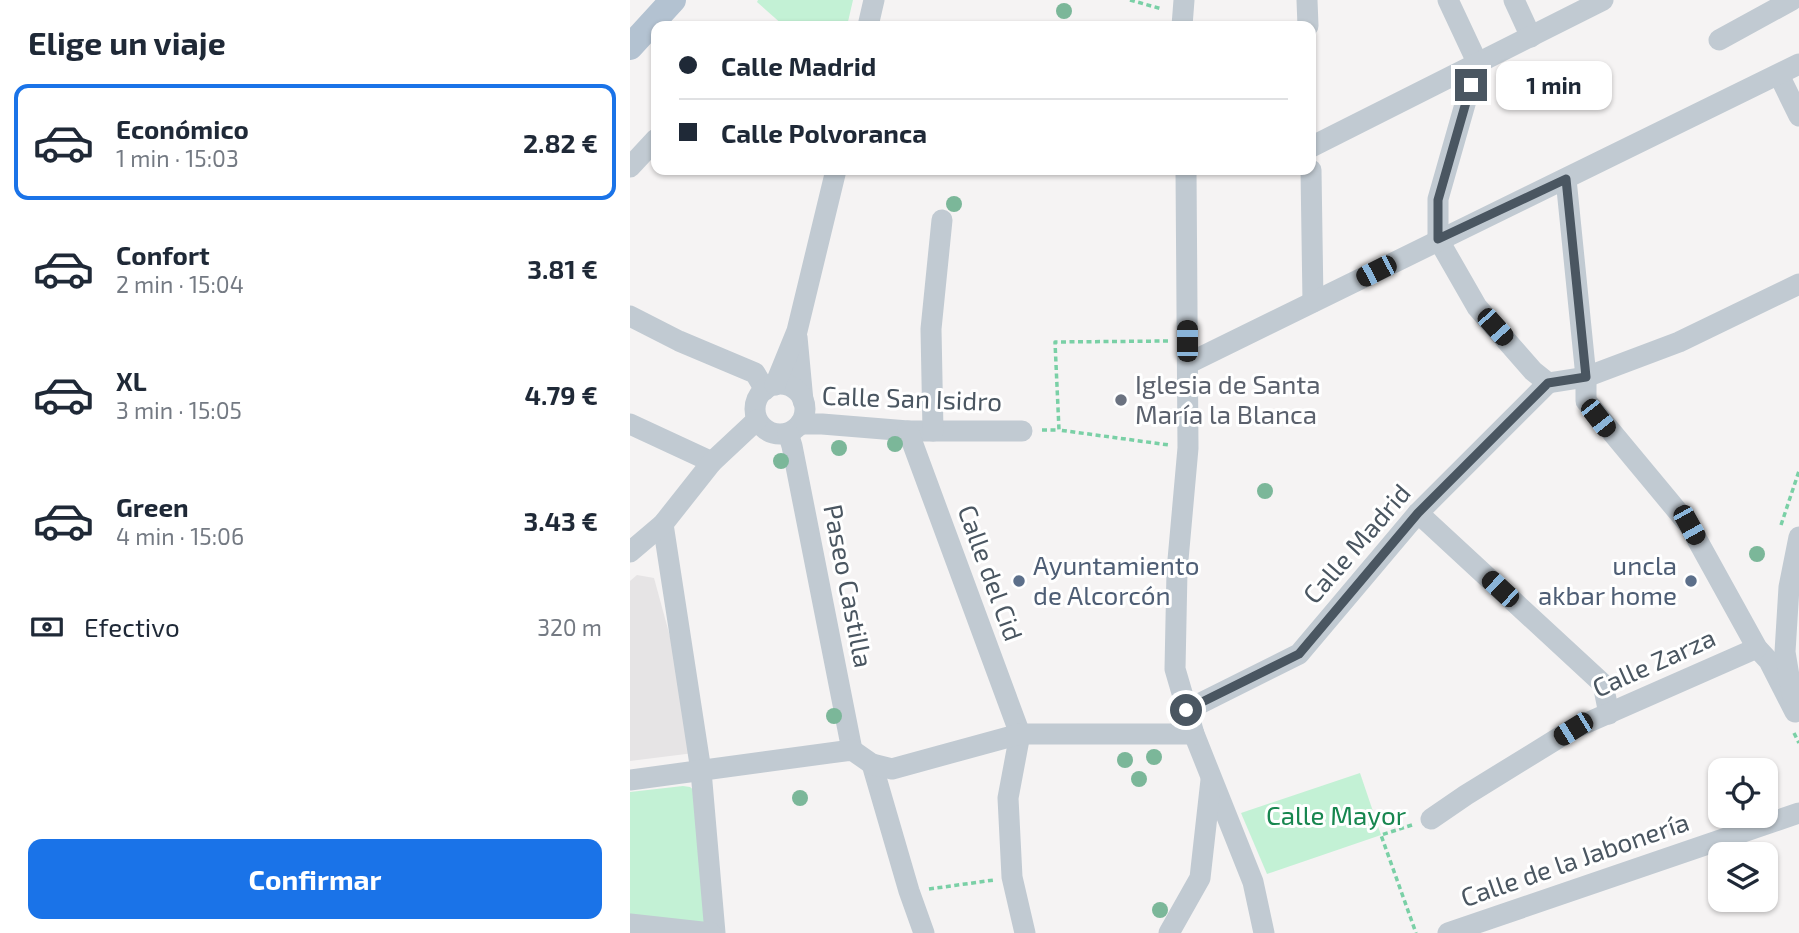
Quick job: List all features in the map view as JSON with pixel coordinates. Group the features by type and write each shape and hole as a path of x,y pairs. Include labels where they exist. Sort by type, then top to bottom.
{"main road":[{"path":"654,21 673,0"},
{"path":"630,47 651,24"}],"street":[{"path":"869,21 874,0"},
{"path":"1307,0 1308,21"},
{"path":"1448,0 1477,62 1438,200 1438,239 1477,307 1548,383 1586,377 1679,342 1799,284"},
{"path":"1514,0 1531,37"},
{"path":"1719,40 1792,0"},
{"path":"1316,143 1531,37 1592,3"},
{"path":"1189,363 1799,64"},
{"path":"1779,75 1799,116"},
{"path":"630,167 651,144"},
{"path":"797,331 805,409 794,429 769,432 757,420 756,401 770,387 797,331 835,175"},
{"path":"1186,175 1188,448 1177,571 1175,669 1194,734 1254,882 1264,933"},
{"path":"1311,175 1313,302"},
{"path":"1566,179 1586,377 1586,401 1689,525 1757,648 1769,661 1798,714"},
{"path":"933,431 931,329 942,220"},
{"path":"630,316 755,373 770,387 791,387 799,393 803,401"},
{"name":"Calle Madrid","path":"1186,710 1299,654 1418,513 1548,383"},
{"path":"630,552 663,524 712,462 757,420"},
{"name":"Calle San Isidro","path":"794,429 822,424 908,431 1022,430"},
{"path":"630,425 712,462"},
{"name":"Paseo Castilla","path":"794,429 792,446 852,750"},
{"name":"Calle del Cid","path":"908,431 1020,734"},
{"path":"1418,513 1602,684 1609,714"},
{"path":"630,925 713,933 701,771 663,524"},
{"path":"1798,714 1785,652 1788,587 1799,537"},
{"name":"Calle Zarza","path":"1431,820 1466,795 1573,729 1757,648"},
{"path":"1020,734 1008,798 1012,877 1025,933"},
{"path":"630,780 852,750 872,764 892,769 1020,734 1194,734"},
{"path":"872,764 924,933"},
{"path":"1169,933 1200,878 1211,776"},
{"name":"Calle de la Jabonería","path":"1448,933 1799,813"}],"path":[{"path":"1130,0 1183,14"},
{"path":"1187,341 1055,342 1059,429 1188,448"},
{"path":"1416,933 1381,835 1431,820"},
{"path":"909,891 1012,877"}],"shaded area":[{"path":"637,575 654,578 678,666 694,753 630,761 630,581"}],"green space":[{"path":"853,0 848,21 778,21 757,2"},
{"name":"Calle Mayor","path":"1360,773 1381,835 1267,874 1241,813"},
{"path":"683,786 696,792 706,921 701,924 630,919 630,792"}],"place":[{"name":"Iglesia de Santa María la Blanca","path":"1121,400"},
{"name":"Ayuntamiento de Alcorcón","path":"1019,581"},
{"name":"uncla akbar home","path":"1691,581"}],"route":[{"path":"1186,710 1299,654 1418,513 1548,383 1586,377 1566,179 1438,239 1438,200 1471,85"}]}
